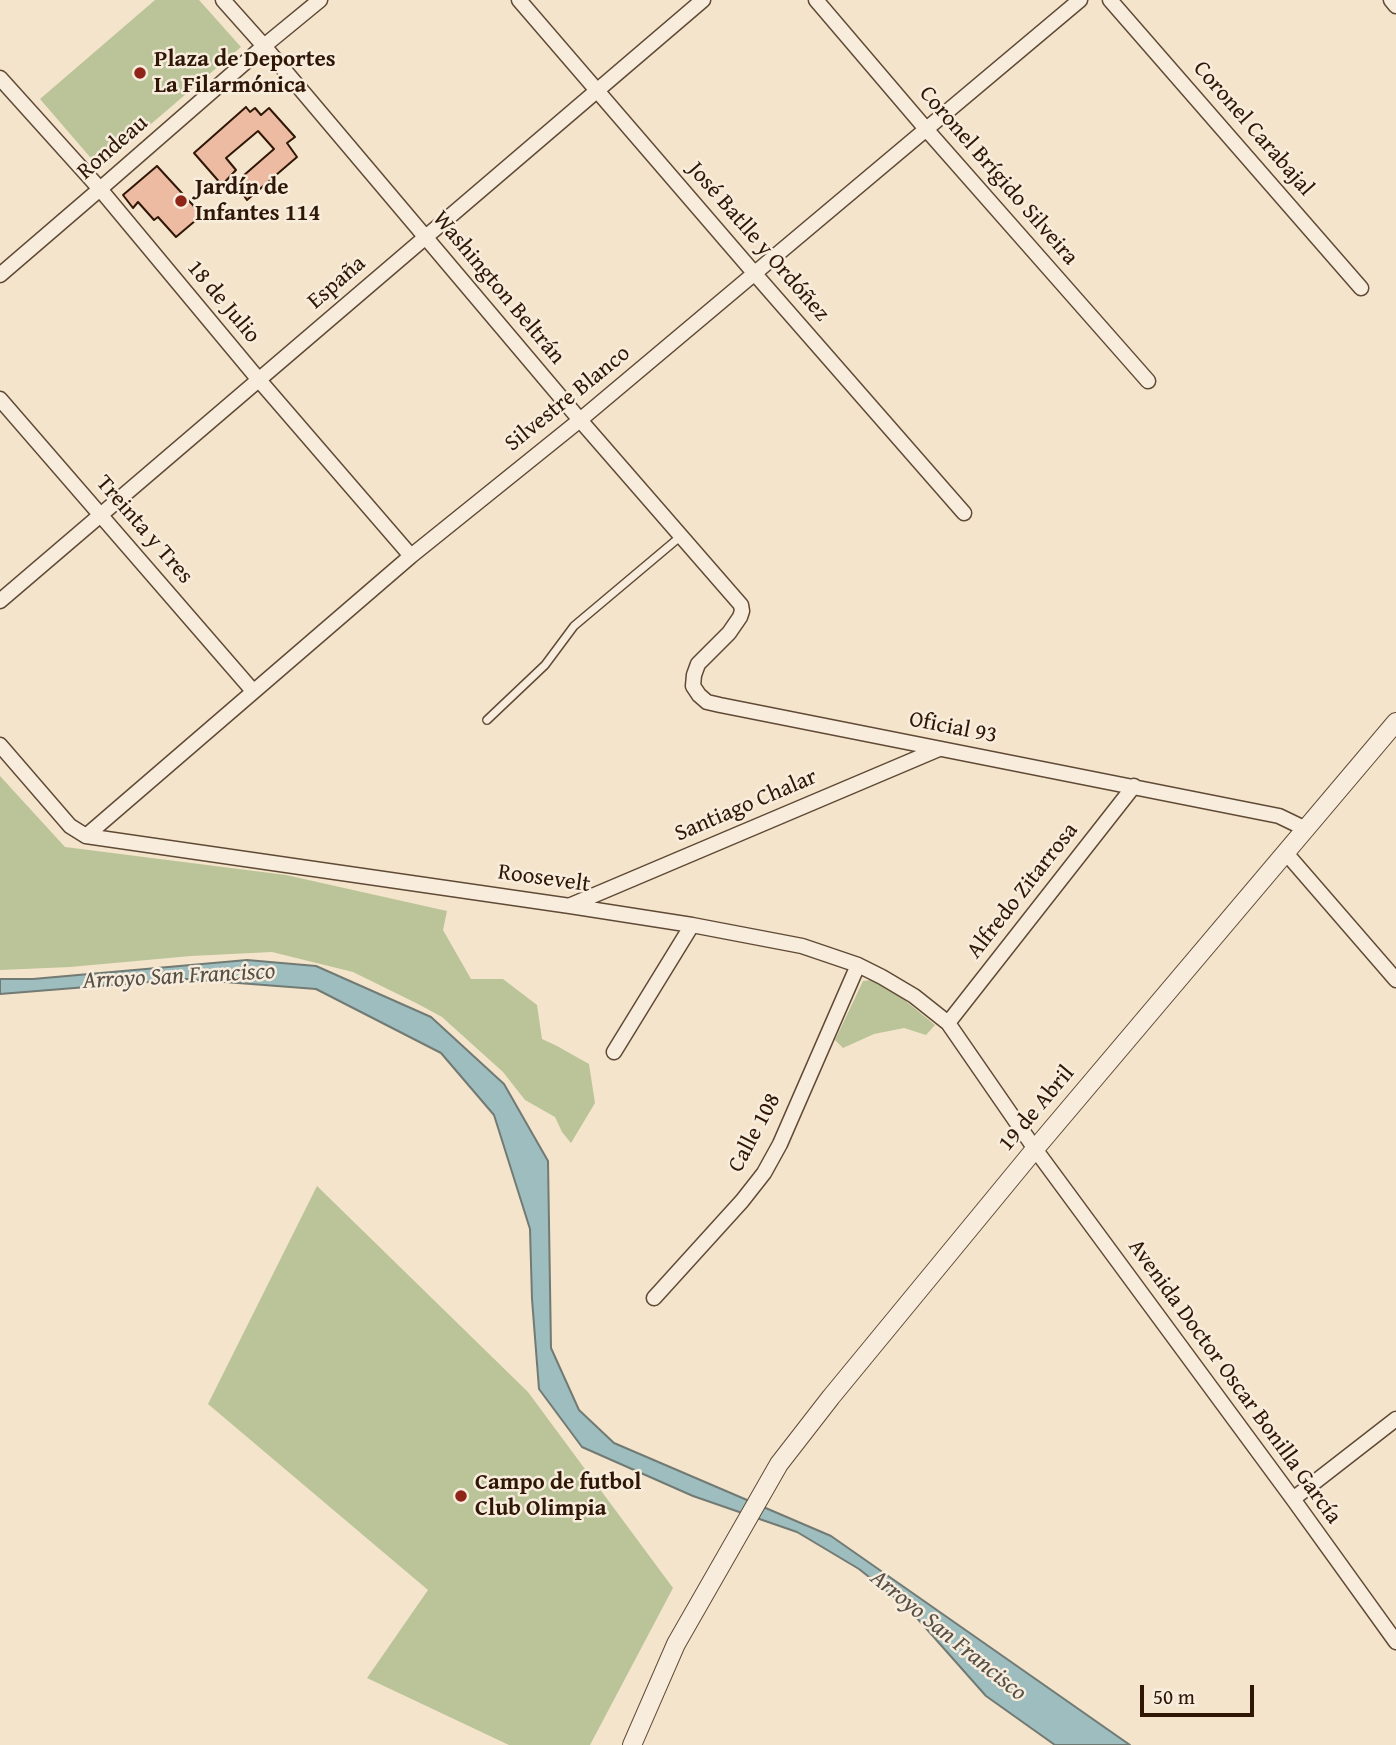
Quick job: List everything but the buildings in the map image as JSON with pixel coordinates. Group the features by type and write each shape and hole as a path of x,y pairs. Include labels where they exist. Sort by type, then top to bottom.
{"street":[{"name":"Washington Beltrán","path":"223,0 741,605"},
{"name":"Rondeau","path":"0,275 320,0"},
{"name":"José Batlle y Ordóñez","path":"519,0 964,513"},
{"name":"España","path":"0,601 703,0"},
{"name":"Coronel Brígido Silveira","path":"816,0 1148,382"},
{"name":"Silvestre Blanco","path":"86,836 411,556 580,420 1080,0"},
{"name":"Coronel Carabajal","path":"1110,0 1361,288"},
{"path":"1391,0 1396,6"},
{"name":"18 de Julio","path":"0,78 100,189 259,380 411,556"},
{"name":"Treinta y Tres","path":"0,399 253,691"},
{"name":"Oficial 93","path":"741,605 740,617 729,633 698,664 694,675 693,686 707,702 1279,816 1306,829"},
{"name":"19 de Abril","path":"632,1745 677,1644 779,1464 1035,1149 1396,722"},
{"path":"0,745 70,826 86,836"},
{"name":"Santiago Chalar","path":"570,906 940,748"},
{"name":"Alfredo Zitarrosa","path":"948,1023 1134,786"},
{"name":"Roosevelt","path":"86,836 570,906 802,946 882,976 914,996 948,1023 1035,1149"},
{"path":"1286,853 1396,980"},
{"path":"614,1052 692,925"},
{"name":"Calle 108","path":"654,1298 764,1173 780,1144 858,965"},
{"name":"Avenida Doctor Oscar Bonilla García","path":"1035,1149 1396,1642"},
{"path":"1293,1499 1396,1419"}],"lane":[{"path":"487,720 545,665 574,626 681,536"}],"green space":[{"name":"Plaza de Deportes La Filarmónica","path":"155,0 199,0 241,47 103,165 96,164 40,99"},
{"path":"0,776 65,847 286,875 447,911 443,930 471,979 503,979 537,1005 542,1039 589,1064 595,1103 571,1143 555,1117 525,1100 503,1072 442,1017 353,972 272,952 0,970"},
{"path":"871,980 897,994 935,1025 926,1035 904,1028 874,1034 843,1048 835,1040 863,981"},
{"name":"Campo de futbol Club Olimpia","path":"317,1186 528,1392 673,1588 590,1745 509,1745 367,1678 428,1590 208,1404"}],"water":[{"name":"Arroyo San Francisco","path":"247,960 316,966 431,1017 504,1084 548,1161 551,1348 579,1410 614,1443 831,1536 1130,1745 1055,1745 986,1696 908,1608 859,1569 797,1532 693,1496 582,1447 539,1389 530,1229 494,1115 441,1053 316,989 186,979 0,994 0,979 33,979"}],"place":[{"name":"Plaza de Deportes La Filarmónica","path":"140,73"},
{"name":"Jardín de Infantes 114","path":"181,201"},
{"name":"Campo de futbol Club Olimpia","path":"461,1496"}]}
